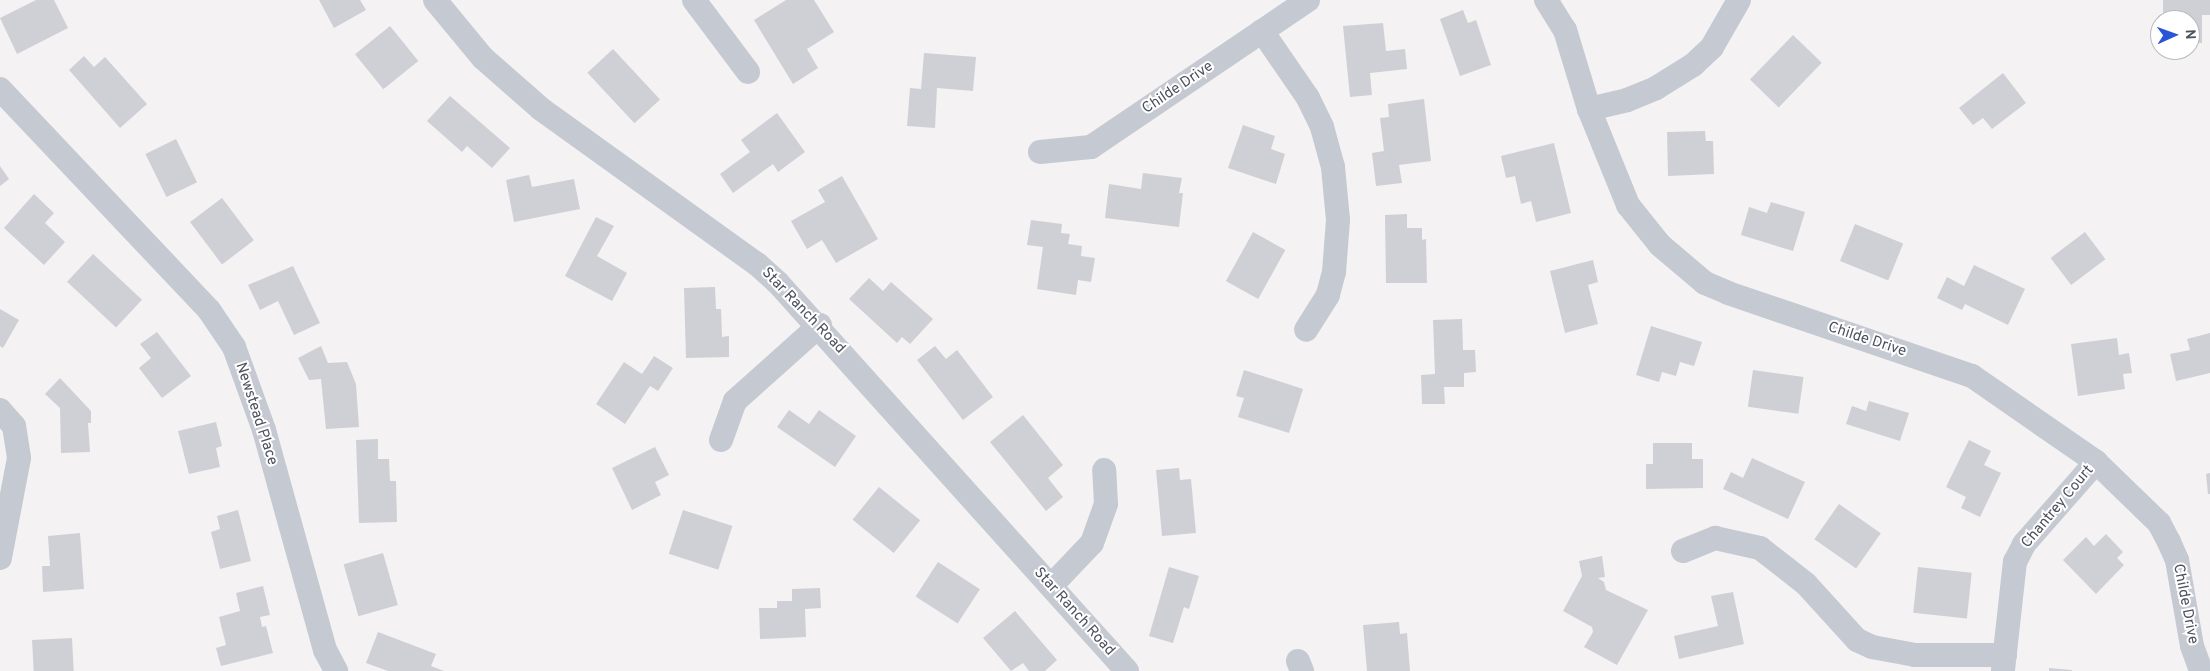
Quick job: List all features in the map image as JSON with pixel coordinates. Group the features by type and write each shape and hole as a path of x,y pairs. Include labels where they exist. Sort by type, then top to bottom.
{"street":[{"name":"Star Ranch Road","path":"435,0 483,58 509,83 758,264 820,326 1127,671"},
{"path":"694,0 748,72"},
{"name":"Childe Drive","path":"1040,152 1091,147 1308,0"},
{"name":"Childe Drive","path":"1546,0 1565,30 1589,109 1628,205 1660,245 1705,283 1757,305 1972,376 2096,462 2159,523 2169,542 2177,560 2192,646 2201,671"},
{"path":"1589,109 1627,100 1656,88 1693,65 1718,39 1739,0"},
{"path":"1262,31 1308,98 1322,127 1333,167 1338,220 1334,272 1328,295 1306,330"},
{"name":"Newstead Place","path":"0,89 209,310 234,347 264,430 325,650 336,671"},
{"path":"721,440 735,401 820,326"},
{"path":"0,410 14,426 19,458 0,558"},
{"name":"Chantrey Court","path":"2004,663 2015,562 2024,544 2096,462"},
{"path":"1051,586 1092,543 1106,504 1104,470"},
{"path":"1683,551 1715,538 1760,548 1806,584 1850,634 1872,647 1915,655 2004,663"}],"building":[{"path":"36,0 54,0 68,28 17,54 0,18"},
{"path":"319,0 360,0 366,10 334,28"},
{"path":"786,0 814,0 834,32 807,49 818,68 793,84 754,20"},
{"path":"2163,0 2210,0 2210,15 2202,15 2202,43 2200,43 2200,10 2163,10"},
{"path":"1463,10 1468,23 1476,20 1491,65 1460,76 1440,19"},
{"path":"1383,23 1386,51 1405,49 1407,69 1370,73 1372,95 1350,97 1343,26"},
{"path":"390,26 418,61 383,89 355,54"},
{"path":"1793,35 1822,63 1779,107 1750,80"},
{"path":"613,49 660,99 634,123 587,73"},
{"path":"924,53 976,57 973,91 937,88 935,128 907,126 910,88 921,89"},
{"path":"84,56 94,67 105,57 147,104 120,128 69,70"},
{"path":"2003,73 2026,103 1992,129 1983,118 1973,125 1959,108"},
{"path":"450,96 510,148 492,168 467,146 462,152 427,121"},
{"path":"1424,99 1431,161 1399,165 1402,183 1376,186 1372,153 1384,151 1380,118 1389,117 1388,104"},
{"path":"777,113 805,152 778,172 773,164 733,193 720,174 750,152 741,140"},
{"path":"1243,125 1275,136 1271,149 1285,154 1276,184 1228,168"},
{"path":"1705,131 1706,141 1713,141 1714,174 1668,176 1667,132"},
{"path":"176,139 197,182 166,197 145,154"},
{"path":"1554,143 1571,213 1536,222 1531,201 1521,204 1515,176 1506,178 1501,156"},
{"path":"0,166 9,179 0,186"},
{"path":"1143,173 1182,178 1179,193 1183,193 1179,227 1105,218 1109,184 1141,189"},
{"path":"529,175 532,187 574,179 580,209 514,222 506,180"},
{"path":"842,176 878,239 836,263 822,240 807,249 791,221 825,202 818,190"},
{"path":"34,194 54,213 45,223 65,242 44,265 4,228"},
{"path":"222,198 254,240 222,264 190,222"},
{"path":"1771,202 1805,212 1793,251 1741,235 1749,207 1767,213"},
{"path":"1407,214 1407,228 1422,228 1422,240 1426,239 1427,283 1386,283 1385,215"},
{"path":"596,217 614,226 597,256 627,273 612,301 565,276"},
{"path":"1031,220 1062,224 1061,233 1070,234 1068,244 1082,246 1081,256 1095,258 1091,282 1078,280 1076,295 1037,289 1043,247 1027,245"},
{"path":"1855,224 1903,243 1888,281 1840,261"},
{"path":"1253,232 1285,250 1258,299 1226,281"},
{"path":"2085,232 2105,259 2071,285 2051,258"},
{"path":"93,254 142,300 116,327 67,282"},
{"path":"1593,260 1598,282 1588,285 1598,324 1565,333 1550,271"},
{"path":"1974,265 2025,289 2008,325 1965,304 1962,310 1937,298 1947,277 1964,286"},
{"path":"293,266 320,323 294,335 278,301 260,310 248,285"},
{"path":"869,278 883,291 891,282 933,319 910,344 902,337 897,343 849,299"},
{"path":"715,287 716,309 721,309 722,337 729,336 729,357 686,358 684,288"},
{"path":"0,309 19,320 3,348 0,346"},
{"path":"1462,319 1463,350 1475,350 1476,372 1464,373 1464,387 1444,387 1445,404 1422,404 1421,375 1435,374 1433,320"},
{"path":"1651,326 1702,342 1694,366 1680,362 1676,376 1662,372 1659,382 1636,375"},
{"path":"157,332 191,376 162,398 139,368 151,358 140,344"},
{"path":"2210,333 2210,373 2176,381 2170,354 2190,350 2187,339"},
{"path":"2117,338 2119,355 2129,353 2132,373 2123,374 2125,389 2078,396 2071,344"},
{"path":"321,346 328,363 347,362 356,384 359,427 326,429 321,379 309,380 298,358"},
{"path":"935,346 946,359 957,350 993,397 963,420 917,360"},
{"path":"654,356 673,368 658,391 650,386 625,424 596,404 624,362 642,374"},
{"path":"1244,370 1303,389 1289,433 1238,417 1244,398 1236,396"},
{"path":"1753,370 1804,377 1798,414 1748,407"},
{"path":"60,378 91,411 91,423 88,423 90,452 61,453 60,408 45,394"},
{"path":"1869,401 1909,413 1900,441 1846,424 1852,406 1866,411"},
{"path":"789,410 809,424 819,410 856,436 835,467 777,427"},
{"path":"1023,415 1063,465 1048,478 1063,497 1046,511 990,442"},
{"path":"216,422 222,446 216,448 220,467 189,474 178,431"},
{"path":"378,439 378,459 389,459 390,481 396,481 397,522 359,523 356,440"},
{"path":"1969,440 1991,451 1984,465 2001,473 1980,517 1961,508 1966,497 1946,487"},
{"path":"1653,443 1692,443 1692,459 1703,459 1703,488 1646,489 1646,464 1653,464"},
{"path":"655,447 669,475 655,482 661,495 632,510 612,468"},
{"path":"1752,458 1805,482 1788,519 1723,489 1731,472 1743,478"},
{"path":"1179,468 1180,480 1191,479 1196,533 1162,536 1156,470"},
{"path":"2210,473 2210,494 2208,494 2206,474"},
{"path":"879,487 920,520 894,553 853,520"},
{"path":"1839,504 1881,533 1856,568 1814,539"},
{"path":"238,510 251,561 220,569 211,532 220,529 217,516"},
{"path":"683,510 732,526 718,570 669,554"},
{"path":"80,533 84,589 43,592 42,566 50,566 48,536"},
{"path":"2106,534 2123,552 2117,558 2124,565 2096,594 2063,560 2086,537 2094,546"},
{"path":"383,553 398,605 358,616 344,564"},
{"path":"1602,556 1605,577 1598,578 1604,582 1606,590 1648,610 1617,665 1584,647 1593,632 1592,627 1563,611 1582,576 1579,561"},
{"path":"938,562 980,589 958,624 916,596"},
{"path":"1169,567 1199,576 1189,609 1184,607 1173,643 1149,636"},
{"path":"1918,567 1972,573 1967,618 1913,613"},
{"path":"263,586 270,615 260,617 262,627 266,626 273,653 221,666 216,648 226,645 219,617 240,611 236,593"},
{"path":"820,588 821,608 805,609 806,637 760,639 759,608 777,608 777,601 792,601 792,589"},
{"path":"1733,592 1744,644 1679,659 1674,636 1718,626 1711,596"},
{"path":"1015,611 1057,660 1045,671 1029,671 1023,663 1011,671 983,638"},
{"path":"1399,622 1400,634 1407,633 1410,671 1367,671 1363,625"},
{"path":"378,632 436,654 431,666 444,671 388,671 366,663"},
{"path":"72,638 74,671 34,671 32,640"},
{"path":"2049,668 2072,670 2072,671 2049,671"}]}
